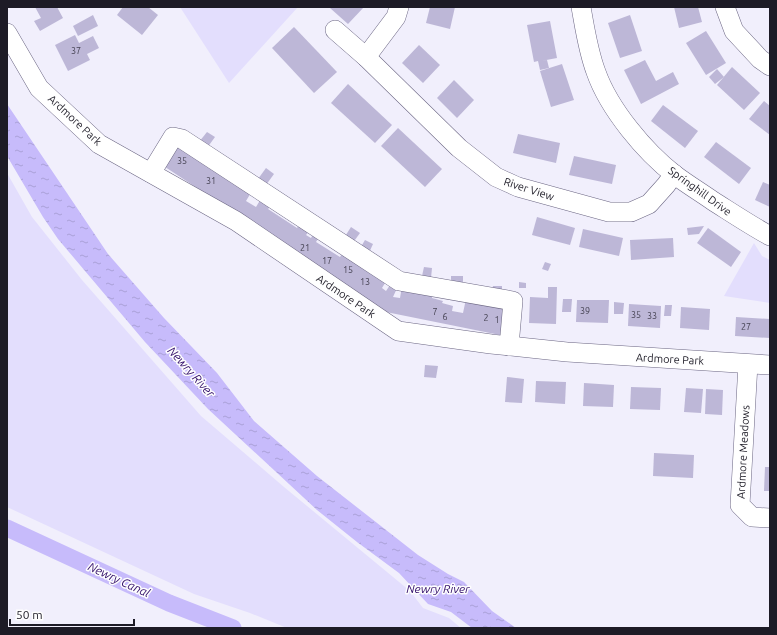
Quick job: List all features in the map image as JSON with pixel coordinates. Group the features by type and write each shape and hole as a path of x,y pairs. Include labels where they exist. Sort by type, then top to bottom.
{"street":[{"path":"366,57 396,17 399,7"},
{"name":"Springhill Drive","path":"581,7 586,38 594,66 609,99 643,145 674,174 749,225 770,236"},
{"path":"725,7 734,31 760,59 770,66"},
{"name":"River View","path":"335,30 366,57 459,148 496,177 518,187 609,212 631,212 649,204 674,174"},
{"name":"Ardmore Park","path":"7,33 39,88 99,144 236,221 398,331 509,346 621,356 770,365"},
{"path":"151,173 173,137 182,139 399,281 513,301 509,346"},
{"name":"Ardmore Meadows","path":"748,364 740,504 752,517 770,518"}],"shaded area":[{"path":"180,7 298,7 229,83"},
{"path":"7,173 32,217 82,280 201,416 410,591 423,608 449,618 461,628 287,628 250,613 194,594 7,507"},
{"path":"754,243 762,256 770,260 770,303 724,296"}],"water":[{"name":"Newry River","path":"7,104 108,254 164,318 217,373 254,421 317,476 418,555 464,582 492,611 516,628 472,628 451,612 428,604 399,573 317,510 208,409 145,342 58,239 43,217 7,156"}],"building":[{"path":"35,7 57,7 63,18 40,31 34,21 41,18"},
{"path":"123,7 148,7 158,15 142,35 117,15"},
{"path":"364,7 348,24 330,8"},
{"path":"430,7 455,7 450,29 426,23"},
{"path":"674,7 698,7 702,22 679,28"},
{"path":"93,15 98,26 78,36 73,26"},
{"path":"630,15 642,51 620,58 608,23"},
{"path":"550,21 557,58 541,61 547,60 549,68 540,70 538,61 534,62 527,25"},
{"path":"294,27 337,72 314,93 272,48"},
{"path":"706,31 726,63 706,75 686,43"},
{"path":"75,35 79,43 93,36 99,48 87,54 90,60 68,71 55,45"},
{"path":"419,45 440,65 423,83 402,63"},
{"path":"645,60 656,81 673,72 679,84 641,104 624,70"},
{"path":"562,64 574,100 551,107 540,71"},
{"path":"732,67 760,93 744,110 717,85"},
{"path":"717,69 724,77 715,84 709,77"},
{"path":"454,80 474,100 457,118 437,98"},
{"path":"348,84 392,125 375,143 331,103"},
{"path":"764,101 770,106 770,135 749,119"},
{"path":"663,105 698,131 685,148 651,121"},
{"path":"398,128 442,169 425,187 381,146"},
{"path":"207,132 215,137 207,148 199,142"},
{"path":"518,134 560,143 556,163 513,153"},
{"path":"175,140 252,191 246,201 256,207 262,197 272,204 268,209 297,228 301,222 311,229 306,235 311,238 315,231 321,234 316,242 340,257 344,251 388,278 382,288 386,291 392,282 398,286 393,297 400,298 402,286 433,292 432,298 453,306 452,311 463,313 466,299 506,307 500,335 386,312 159,163"},
{"path":"716,142 751,168 739,184 704,157"},
{"path":"574,156 616,165 612,184 569,175"},
{"path":"266,168 274,174 266,185 258,179"},
{"path":"763,182 770,185 770,207 755,200"},
{"path":"537,217 575,228 570,245 532,235"},
{"path":"704,226 699,234 688,235 687,228"},
{"path":"351,227 360,233 352,244 344,238"},
{"path":"708,228 741,252 731,267 697,243"},
{"path":"583,229 623,238 619,256 579,247"},
{"path":"673,238 674,257 631,260 630,240"},
{"path":"365,240 373,244 368,255 359,250"},
{"path":"545,262 551,264 548,271 542,269"},
{"path":"424,267 432,268 431,278 422,276"},
{"path":"451,276 463,276 463,284 451,283"},
{"path":"519,282 526,283 526,288 519,288"},
{"path":"493,286 502,286 502,291 492,291"},
{"path":"548,287 557,287 556,324 529,323 530,297 548,298"},
{"path":"563,299 572,299 571,312 562,312"},
{"path":"577,300 609,300 608,323 576,322"},
{"path":"614,302 624,303 623,314 614,314"},
{"path":"629,304 661,306 660,328 628,326"},
{"path":"665,305 672,305 671,316 664,316"},
{"path":"681,307 710,309 709,330 680,328"},
{"path":"736,317 770,319 770,338 735,336"},
{"path":"425,365 438,366 436,378 424,377"},
{"path":"507,377 524,379 522,403 505,402"},
{"path":"536,381 566,382 565,404 535,402"},
{"path":"584,383 614,385 613,407 583,406"},
{"path":"631,387 661,388 660,410 630,409"},
{"path":"686,388 703,389 701,413 684,412"},
{"path":"706,389 723,390 722,415 705,414"},
{"path":"654,453 694,455 693,478 653,476"},
{"path":"765,467 770,467 770,491 764,491"}],"waterway":[{"name":"Newry Canal","path":"7,528 169,603 233,628"}]}
